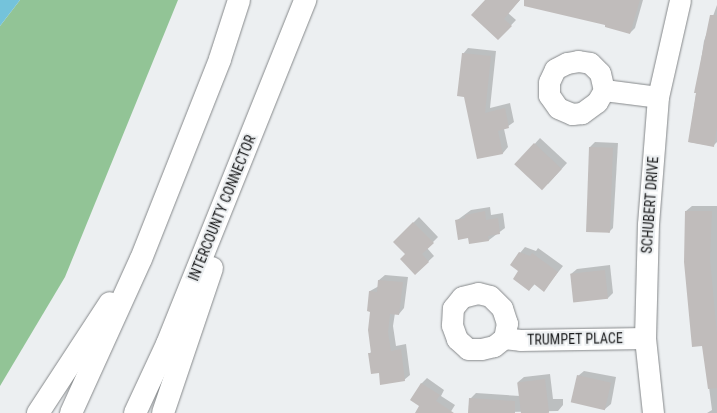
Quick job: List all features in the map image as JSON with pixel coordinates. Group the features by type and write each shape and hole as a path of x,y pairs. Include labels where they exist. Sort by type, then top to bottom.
{"highway":[{"path":"71,413 141,259 220,59 239,0"},
{"name":"INTERCOUNTY CONNECTOR","path":"135,413 167,344 274,80 304,0"},
{"path":"163,413 274,80"},
{"path":"38,413 141,259"}],"street":[{"name":"SCHUBERT DRIVE","path":"653,413 646,338 648,224 658,97 680,0"},
{"path":"604,90 658,97"},
{"name":"TRUMPET PLACE","path":"504,338 520,340 646,338"}],"green space":[{"path":"20,0 178,0 65,277 0,386 0,26"}],"water":[{"path":"0,0 20,0 0,26"}],"building":[{"path":"485,0 520,0 504,19 512,26 498,40 471,15"},
{"path":"524,0 640,0 630,34 605,27 605,25 524,6"},
{"path":"710,15 717,15 717,126 714,147 688,142 696,93 694,93"},
{"path":"462,53 491,56 485,113 505,108 509,128 498,131 503,154 477,159 464,97 457,96"},
{"path":"534,143 562,169 542,190 514,164"},
{"path":"589,147 613,148 610,233 586,232"},
{"path":"485,211 486,220 498,218 500,234 488,236 489,241 469,244 468,238 458,240 455,220 465,218 465,215"},
{"path":"685,211 712,211 710,259 717,336 717,388 708,389 702,346 692,347 684,262"},
{"path":"413,222 434,243 422,254 429,262 415,275 400,259 405,254 393,242"},
{"path":"519,252 530,256 532,253 558,272 544,292 534,284 529,291 513,279 518,271 510,265"},
{"path":"605,270 608,299 573,302 570,274"},
{"path":"378,280 403,282 399,315 390,314 388,332 391,351 401,349 405,381 380,385 379,373 371,374 368,353 371,353 368,330 370,312 367,311 369,291 377,292"},
{"path":"577,375 611,383 605,410 571,402"},
{"path":"545,379 549,413 521,413 517,382"},
{"path":"421,383 440,395 436,401 454,413 415,413 419,406 410,400"},
{"path":"469,398 515,401 515,413 468,413"}]}
